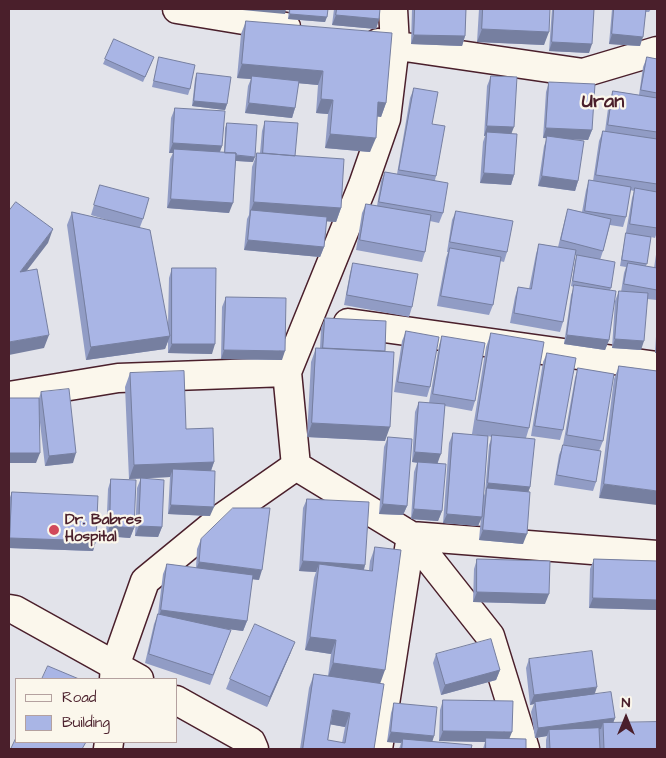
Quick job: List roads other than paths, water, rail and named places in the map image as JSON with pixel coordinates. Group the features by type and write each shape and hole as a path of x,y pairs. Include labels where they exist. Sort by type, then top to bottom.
{"street":[{"path":"177,9 310,31"},
{"path":"296,466 287,372 363,185 386,119 395,45 393,9"},
{"path":"357,39 583,73 657,50"},
{"path":"309,318 657,366"},
{"path":"9,396 118,378 287,372"},
{"path":"296,466 411,536 490,636 526,749"},
{"path":"114,673 145,581 224,517 296,466"},
{"path":"411,536 657,555"},
{"path":"378,749 411,536"},
{"path":"9,608 114,673 135,678"},
{"path":"178,701 251,742 254,749"}],"place":[{"name":"Dr. Babres Hospital","path":"54,530"}],"district":[{"name":"Uran","path":"603,103"}]}
